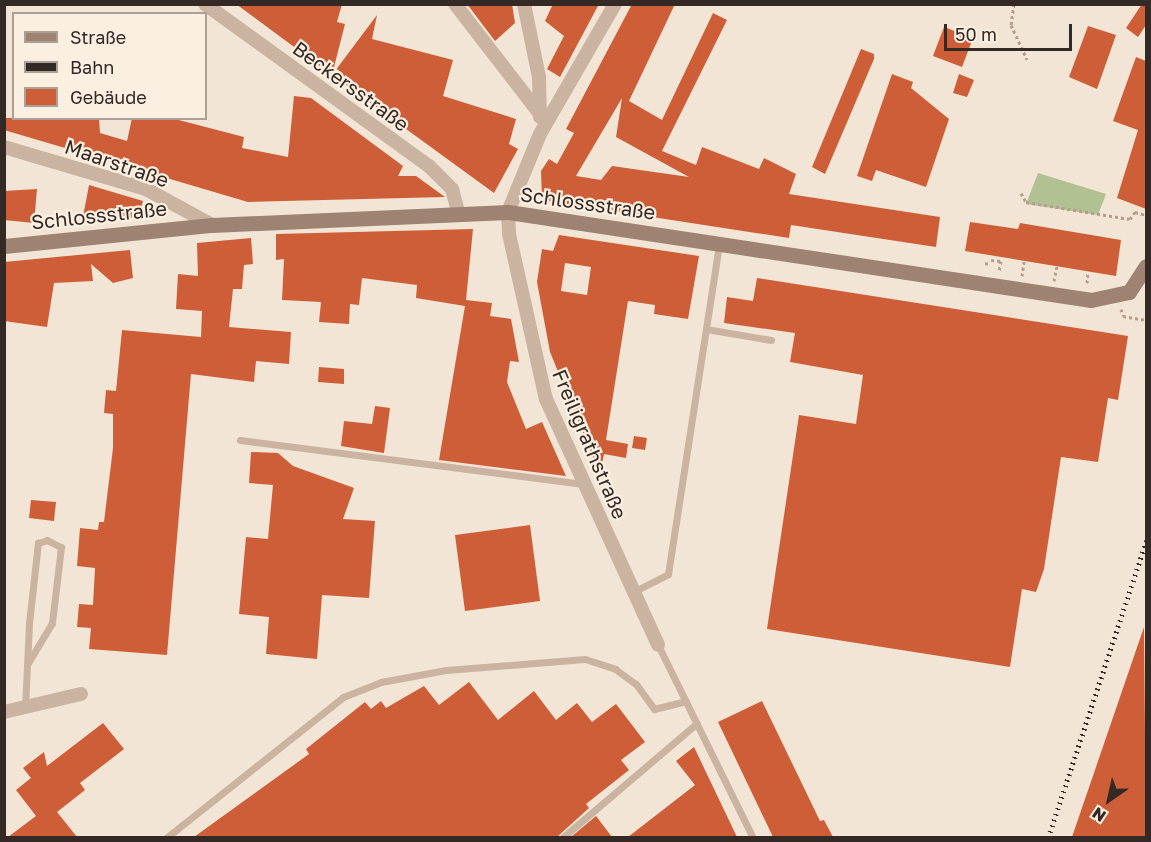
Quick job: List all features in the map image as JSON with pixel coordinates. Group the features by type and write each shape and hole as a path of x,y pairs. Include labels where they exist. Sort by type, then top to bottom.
{"street":[{"name":"Beckersstraße","path":"205,4 429,166 452,189 458,212"},
{"path":"455,4 540,114"},
{"path":"524,4 539,77 540,134"},
{"path":"508,212 540,134 615,4"},
{"name":"Maarstraße","path":"4,147 146,189 212,225"},
{"name":"Schlossstraße","path":"4,246 212,225 458,212 508,212 1084,299 1118,298"},
{"name":"Freiligrathstraße","path":"508,212 530,346 546,399 658,645"},
{"path":"1118,298 1138,283 1146,266"},
{"path":"4,712 81,694"}],"lane":[{"path":"633,592 668,574 719,243"},
{"path":"706,329 771,340"},
{"path":"240,440 583,484"},
{"path":"25,708 28,663 38,543 47,540 61,547 52,623 28,663"},
{"path":"658,645 753,837"},
{"path":"166,837 343,697 381,682 446,670 585,659 615,669 636,684 654,710 686,701"},
{"path":"562,837 697,723"}],"path":[{"path":"1014,4 1011,25 1027,59"},
{"path":"1021,193 1026,202 1130,219 1135,212 1146,215"},
{"path":"985,263 991,260"},
{"path":"1023,270 1029,271"},
{"path":"1050,274 1055,275"},
{"path":"1087,279 1094,280"},
{"path":"1118,298 1123,316 1146,320"}],"green space":[{"path":"1038,173 1106,194 1098,215 1026,204"}],"building":[{"path":"236,4 342,4 337,22 345,24 332,75"},
{"path":"467,4 512,4 515,23 495,41"},
{"path":"553,4 599,4 560,77 547,69 564,36 545,21"},
{"path":"632,4 675,4 629,101 662,120 713,13 727,20 662,151 696,165 702,147 759,169 764,158 796,174 789,194 940,217 936,247 791,225 789,238 542,200 541,171 549,159 557,164 574,133 566,129","holes":["622,98 616,137 689,177 612,166 601,180 576,176"]},
{"path":"1142,4 1146,4 1146,25 1138,37 1126,28"},
{"path":"377,15 372,39 453,60 443,96 516,119 509,144 518,149 494,193 332,75"},
{"path":"1088,26 1116,35 1097,89 1069,77"},
{"path":"944,27 973,38 962,67 933,56"},
{"path":"861,49 874,54 874,59 825,174 812,167"},
{"path":"1136,57 1146,61 1146,209 1117,198 1138,130 1113,121"},
{"path":"892,74 913,82 911,88 949,119 926,187 876,170 872,181 857,176"},
{"path":"959,74 974,80 967,97 953,93"},
{"path":"294,96 311,98 403,166 398,176 416,176 445,197 248,202 4,130 4,118 12,118 12,120 99,120 100,133 127,141 132,120 179,120 244,137 242,148 288,157"},
{"path":"89,185 143,201 138,217 82,222"},
{"path":"37,189 34,223 4,220 4,191"},
{"path":"970,222 1018,229 1020,223 1121,240 1116,276 965,251"},
{"path":"473,229 466,300 492,303 490,316 511,319 519,362 510,361 507,382 526,429 542,422 566,476 439,460 465,306 416,298 417,285 362,278 359,305 350,304 349,324 319,322 321,302 282,300 284,259 276,260 276,234"},
{"path":"559,235 699,256 688,319 654,314 655,305 628,301 606,440 628,444 626,458 604,454 600,474 550,352 537,282 542,249 553,251","holes":["565,263 591,267 587,295 561,291"]},
{"path":"251,238 253,264 244,265 242,289 233,289 229,327 291,332 289,364 256,361 254,382 191,374 167,655 89,649 91,628 77,627 79,604 93,605 95,568 77,566 80,528 98,530 99,522 104,522 113,448 113,414 104,413 106,390 116,391 122,330 201,337 202,311 176,309 178,274 198,276 197,243"},
{"path":"130,250 133,278 113,283 91,264 93,281 54,283 47,327 4,321 4,262"},
{"path":"757,278 1128,336 1118,400 1108,398 1098,462 1061,457 1044,569 1036,592 1022,589 1010,667 767,629 799,415 856,424 863,375 790,362 795,333 724,323 727,297 753,301"},
{"path":"319,367 344,369 344,384 318,382"},
{"path":"375,406 390,408 384,453 341,446 344,421 372,424"},
{"path":"634,436 647,438 645,450 632,448"},
{"path":"251,452 278,453 293,466 354,488 343,519 375,521 369,598 322,595 317,659 266,654 269,617 239,614 246,537 268,539 273,485 249,483"},
{"path":"31,500 56,502 54,521 29,518"},
{"path":"530,525 540,601 465,611 455,535"},
{"path":"1144,627 1146,837 1072,837"},
{"path":"469,682 498,720 534,691 556,720 577,703 592,722 616,704 645,742 621,760 629,770 586,804 589,808 557,837 194,837 309,754 306,749 365,702 371,709 381,701 386,708 424,686 439,705"},
{"path":"762,701 820,821 824,820 833,837 773,837 718,722"},
{"path":"103,723 124,749 80,783 85,790 57,812 77,837 8,837 36,816 16,790 31,778 23,768 44,752 47,766"},
{"path":"694,747 737,837 628,837 695,785 676,761"},
{"path":"596,816 612,837 571,837"}],"railway":[{"path":"1048,838 1146,541"}]}
